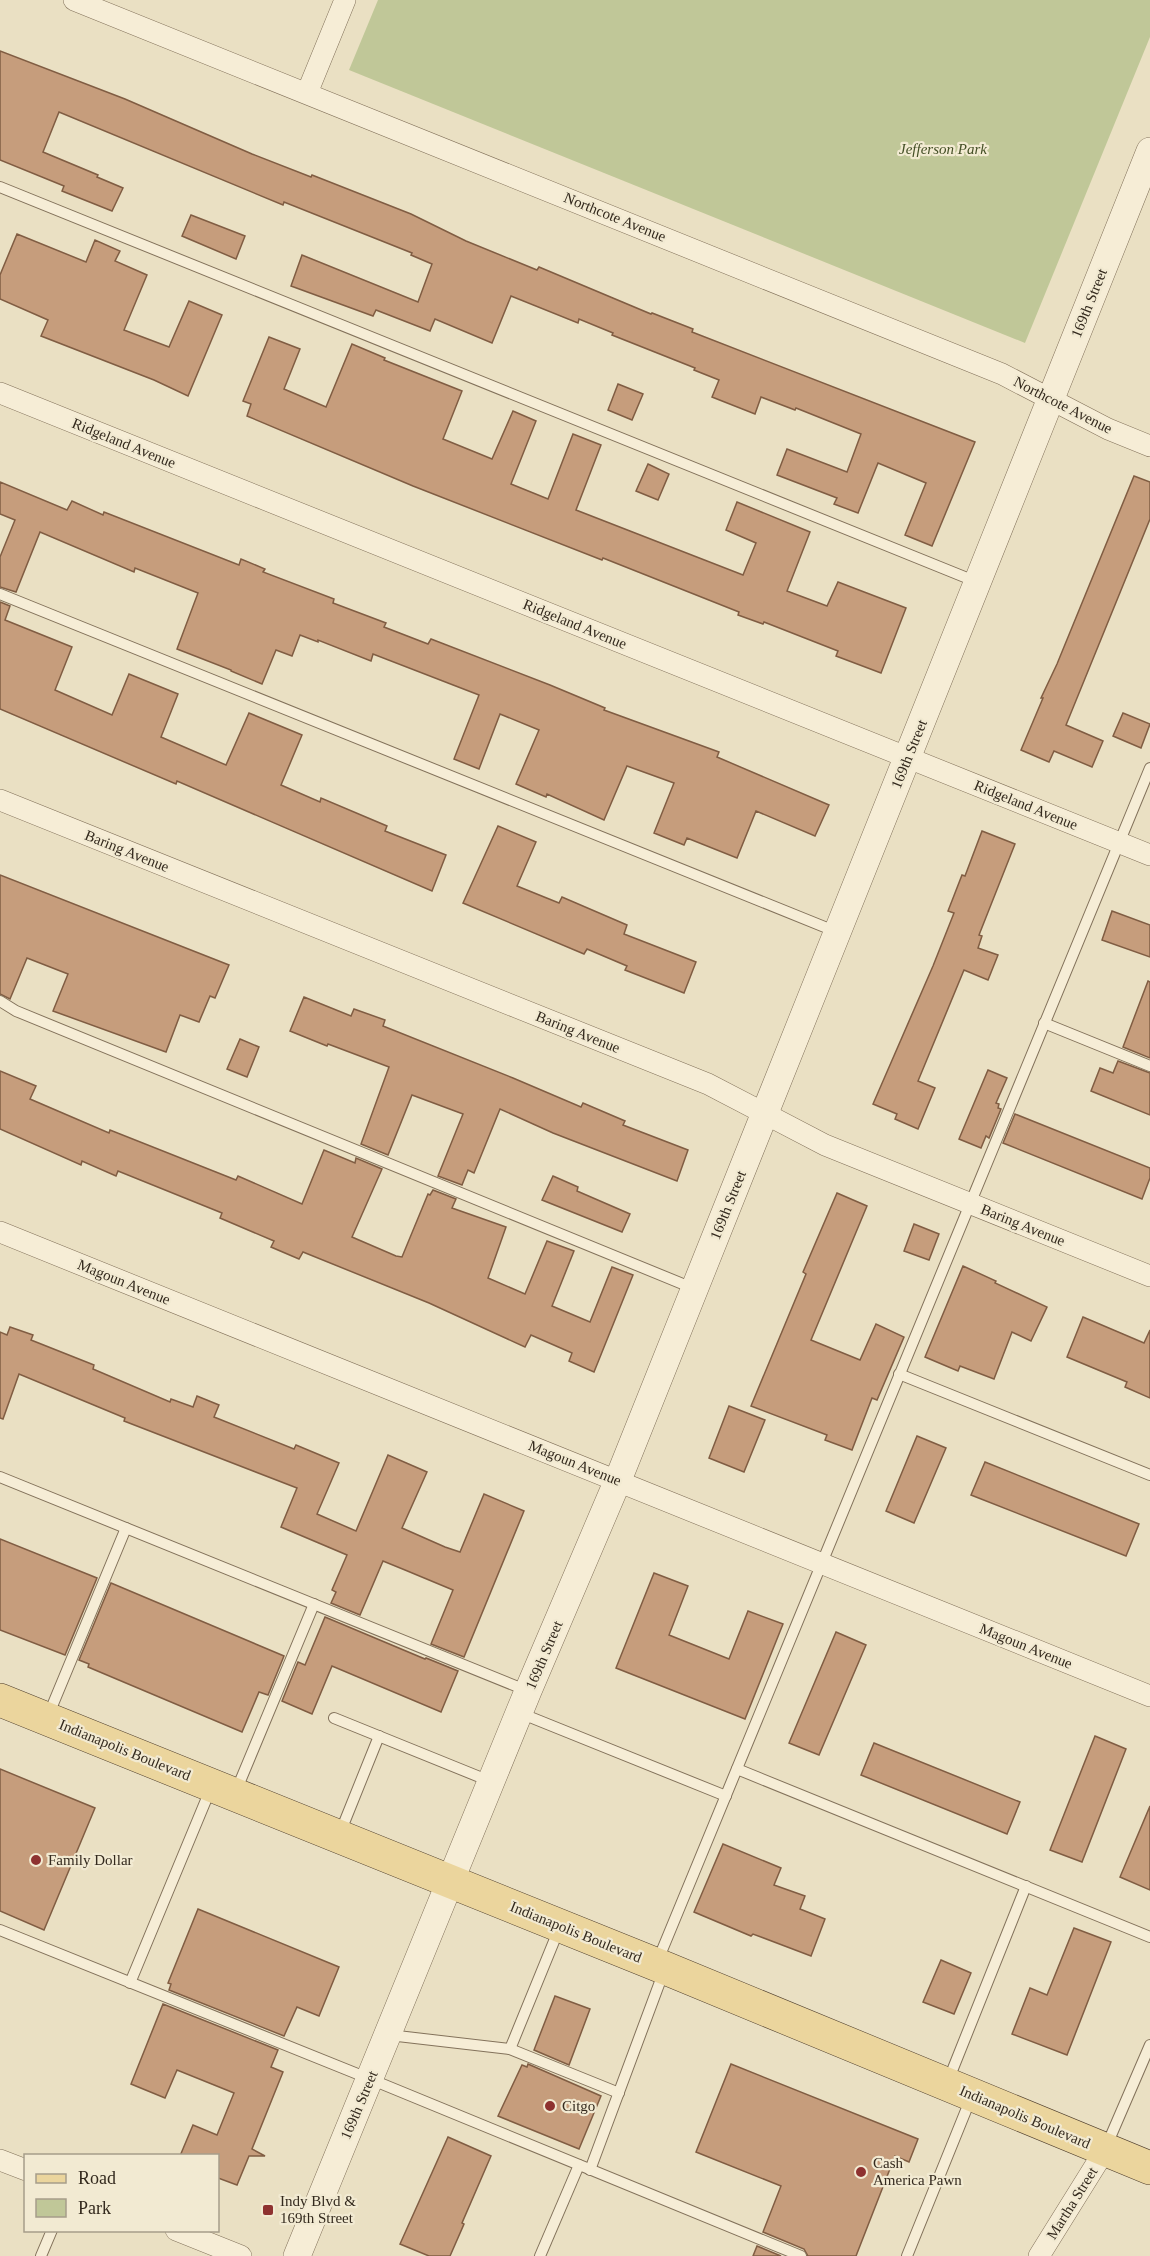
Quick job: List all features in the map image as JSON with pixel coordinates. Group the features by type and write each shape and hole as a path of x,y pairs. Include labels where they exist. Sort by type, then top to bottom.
{"main road":[{"name":"Indianapolis Boulevard","path":"0,1700 660,1966 1150,2168"}],"street":[{"name":"Northcote Avenue","path":"74,0 1002,374 1108,429 1150,446"},
{"path":"307,93 345,0"},
{"name":"169th Street","path":"297,2256 524,1702 618,1480 1150,151"},
{"name":"Ridgeland Avenue","path":"0,393 1150,855"},
{"name":"Baring Avenue","path":"0,800 708,1084 825,1145 1150,1276"},
{"name":"Magoun Avenue","path":"0,1232 1150,1696"},
{"name":"Martha Street","path":"1039,2256 1105,2150"},
{"path":"0,2160 24,2169"},
{"path":"182,2232 241,2256"}],"lane":[{"path":"0,187 977,582"},
{"path":"0,594 838,932"},
{"path":"590,2170 639,2036 660,1966 736,1769 1150,768"},
{"path":"0,1001 16,1011 695,1289"},
{"path":"1044,1023 1150,1066"},
{"path":"899,1374 1150,1475"},
{"path":"0,1477 314,1604 726,1796"},
{"path":"47,1719 126,1528"},
{"path":"130,1983 314,1604"},
{"path":"334,1718 492,1782"},
{"path":"338,1836 379,1736"},
{"path":"736,1769 1150,1937"},
{"path":"907,2256 1026,1887"},
{"path":"510,2049 560,1926"},
{"path":"0,1930 801,2256"},
{"path":"389,2035 510,2049 619,2093"},
{"path":"1105,2150 1150,2045"},
{"path":"540,2256 579,2164"},
{"path":"42,2256 51,2232"}],"green space":[{"name":"Jefferson Park","path":"378,0 1150,0 1150,37 1025,343 349,70"}],"building":[{"path":"0,51 125,99 252,154 411,214 466,241 537,270 539,267 693,329 692,332 975,442 932,546 905,535 926,483 878,463 858,513 834,504 837,498 777,475 787,449 847,472 861,434 796,408 795,410 761,397 755,414 712,397 719,380 694,370 695,368 612,335 613,333 579,319 578,323 511,296 492,343 435,319 430,331 376,310 373,316 291,286 302,255 418,302 432,264 411,255 412,253 284,202 283,205 59,112 43,152 123,188 112,211 62,191 64,186 0,160"},
{"path":"191,215 245,236 236,259 182,236"},
{"path":"17,234 86,262 95,240 120,251 115,261 147,275 124,330 169,347 189,301 222,315 188,396 154,380 41,336 48,320 0,299 0,275"},
{"path":"269,337 300,349 284,389 326,407 352,344 385,358 384,360 462,391 443,439 492,459 513,411 536,421 511,484 548,499 573,434 601,445 576,510 743,575 756,543 726,530 737,502 810,532 787,591 827,606 838,582 906,608 881,673 836,656 838,651 764,622 763,624 738,615 739,612 603,558 602,560 413,486 247,416 251,404 243,401"},
{"path":"618,384 643,394 632,420 608,410"},
{"path":"648,464 669,474 658,500 636,491"},
{"path":"1134,476 1150,482 1150,519 1066,725 1103,741 1092,767 1054,751 1049,762 1021,750"},
{"path":"0,482 67,510 72,501 103,515 104,512 239,565 241,559 265,569 263,572 334,599 333,603 386,623 384,627 428,644 431,639 550,685 605,708 604,710 719,752 717,757 829,805 815,836 756,811 737,858 687,838 684,845 654,833 674,783 627,766 604,820 547,794 546,797 516,784 539,730 500,714 479,769 454,759 479,695 373,654 371,661 300,635 292,656 276,650 262,684 177,649 198,593 135,568 134,572 40,532 16,592 0,587 0,557 15,520 0,514"},
{"path":"0,602 10,606 5,620 72,647 55,690 112,715 129,674 178,694 161,737 226,765 249,713 302,735 281,785 320,802 321,798 387,826 385,831 446,855 432,891 177,781 176,784 0,709"},
{"path":"1123,713 1150,724 1141,748 1113,736"},
{"path":"498,826 536,842 517,886 559,903 562,897 627,925 624,934 696,962 684,993 625,970 627,966 587,949 584,954 463,903"},
{"path":"982,831 1015,844 979,935 982,936 978,948 998,955 988,980 964,970 918,1081 935,1088 918,1129 895,1119 897,1114 873,1104 933,966 954,913 948,911 962,875 965,876"},
{"path":"0,875 229,965 215,998 210,996 199,1022 180,1015 166,1052 53,1011 68,974 27,958 10,999 0,994"},
{"path":"1112,911 1150,925 1150,957 1102,940"},
{"path":"1148,981 1150,982 1150,1058 1123,1047"},
{"path":"304,997 351,1016 354,1009 385,1020 383,1026 581,1107 583,1103 625,1121 623,1125 688,1150 677,1181 553,1133 500,1109 474,1173 468,1170 462,1185 438,1176 463,1114 412,1095 388,1155 361,1144 389,1067 290,1031"},
{"path":"240,1039 259,1047 247,1077 227,1069"},
{"path":"1118,1061 1150,1073 1150,1115 1091,1091 1100,1068 1113,1073"},
{"path":"988,1070 1007,1078 996,1103 1001,1109 989,1138 986,1136 981,1148 959,1139"},
{"path":"0,1071 36,1086 30,1099 109,1133 110,1130 236,1180 238,1176 302,1204 324,1150 355,1163 356,1158 382,1169 352,1237 396,1256 402,1257 428,1194 430,1195 433,1190 456,1199 452,1208 506,1227 488,1278 525,1294 547,1241 574,1251 552,1306 590,1322 612,1267 633,1275 594,1372 569,1361 572,1353 531,1335 525,1347 429,1303 303,1252 299,1259 271,1247 274,1241 220,1218 222,1213 118,1171 116,1176 82,1161 81,1165 0,1129"},
{"path":"1015,1114 1150,1168 1150,1178 1142,1199 1003,1143"},
{"path":"553,1176 578,1187 577,1191 630,1214 622,1232 542,1200"},
{"path":"837,1193 867,1206 811,1340 860,1360 876,1324 904,1337 877,1400 872,1398 852,1450 825,1440 827,1435 751,1406 806,1274 803,1272"},
{"path":"914,1224 939,1234 929,1260 904,1251"},
{"path":"963,1266 1047,1307 1031,1341 1012,1332 994,1379 960,1366 958,1371 925,1357"},
{"path":"1083,1317 1144,1343 1150,1330 1150,1398 1125,1387 1127,1382 1067,1357"},
{"path":"10,1327 33,1335 31,1340 94,1365 93,1369 170,1402 171,1399 193,1407 197,1396 219,1405 214,1417 294,1449 296,1445 339,1463 317,1514 356,1531 388,1455 427,1472 402,1528 445,1547 460,1552 484,1494 524,1511 464,1657 431,1644 453,1590 383,1561 360,1615 331,1603 336,1592 332,1590 347,1555 281,1527 297,1488 124,1421 125,1418 19,1374 3,1419 0,1418 0,1332 7,1335"},
{"path":"729,1406 765,1420 744,1472 709,1458"},
{"path":"917,1436 946,1448 914,1523 886,1511"},
{"path":"985,1462 1139,1524 1126,1556 971,1495"},
{"path":"0,1539 97,1578 65,1655 0,1630"},
{"path":"654,1573 688,1586 669,1635 729,1659 748,1611 783,1624 745,1719 616,1668"},
{"path":"111,1583 284,1656 268,1695 259,1692 242,1732 88,1667 89,1664 79,1660"},
{"path":"325,1617 458,1671 441,1712 332,1666 312,1714 282,1701 298,1662 305,1665"},
{"path":"836,1632 866,1645 819,1755 789,1743"},
{"path":"1095,1736 1126,1749 1082,1862 1050,1850"},
{"path":"874,1743 1020,1802 1007,1834 861,1775"},
{"name":"Family Dollar","path":"0,1769 95,1808 44,1930 0,1911"},
{"path":"1150,1806 1150,1890 1120,1877"},
{"path":"723,1844 781,1868 774,1885 805,1896 800,1909 825,1919 811,1956 753,1934 751,1936 694,1912"},
{"path":"198,1909 339,1967 319,2016 297,2007 284,2036 169,1990 171,1984 168,1983"},
{"path":"1074,1928 1111,1942 1067,2055 1012,2034 1030,1988 1047,1995"},
{"path":"941,1960 971,1973 954,2014 923,2002"},
{"name":"Citgo","path":"555,1996 590,2009 569,2065 534,2050"},
{"path":"163,2004 278,2050 271,2067 283,2072 252,2149 265,2156 249,2156 237,2185 219,2178 219,2154 181,2154 193,2125 217,2135 234,2093 177,2070 165,2098 131,2084"},
{"name":"Citgo","path":"528,2064 601,2096 579,2149 498,2116 522,2065 527,2067"},
{"path":"731,2064 918,2139 909,2162 895,2156 856,2256 808,2256 804,2249 763,2232 781,2186 696,2152"},
{"path":"448,2137 491,2156 450,2256 429,2256 400,2244"},
{"path":"757,2246 781,2256 753,2256"}],"place":[{"name":"Family Dollar","path":"36,1860"},
{"name":"Citgo","path":"550,2106"},
{"name":"Cash America Pawn","path":"861,2172"},
{"name":"Indy Blvd & 169th Street","path":"268,2210"}]}
